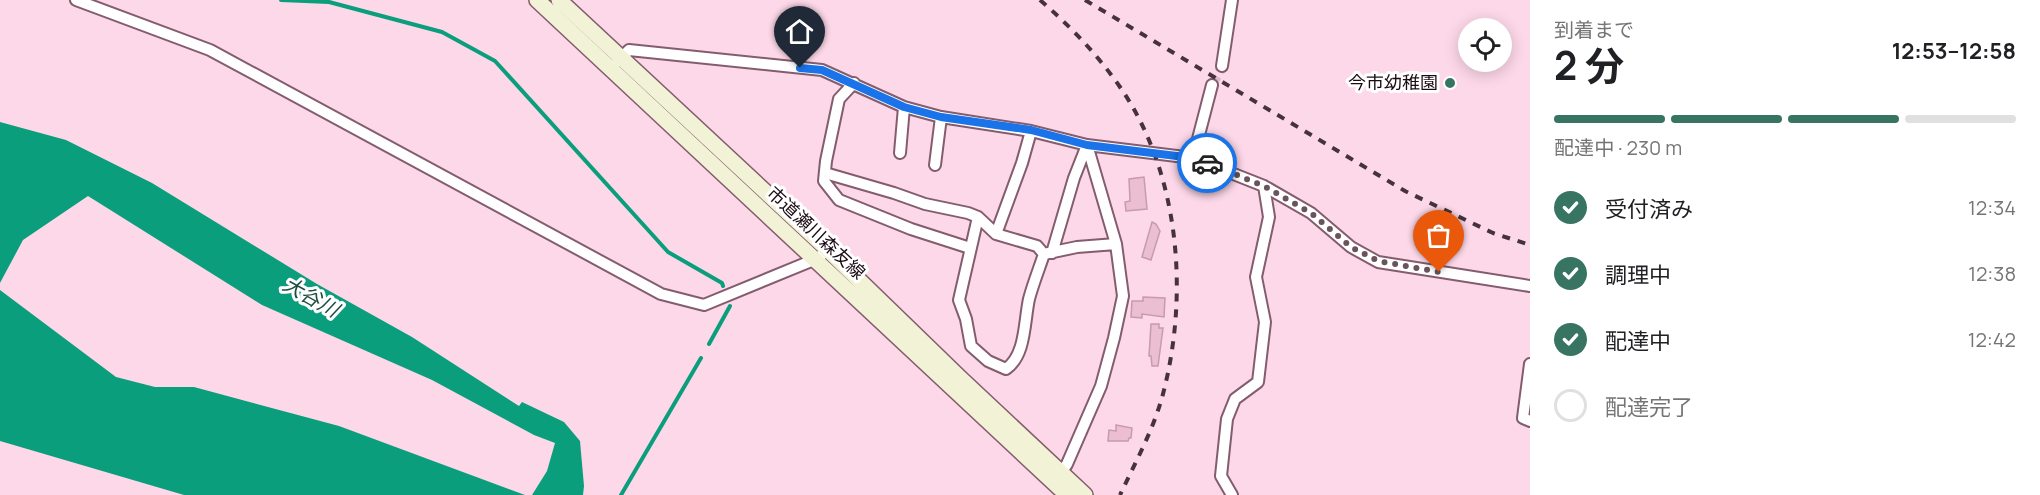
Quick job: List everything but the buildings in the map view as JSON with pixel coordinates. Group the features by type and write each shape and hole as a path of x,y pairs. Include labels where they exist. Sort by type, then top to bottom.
{"street":[{"path":"76,0 210,50 661,294 704,305 822,254"},
{"name":"市道瀬川森友線","path":"537,0 616,63 1085,495"},
{"name":"市道瀬川森友線","path":"559,0 616,63"},
{"path":"1222,66 1232,0"},
{"path":"616,63 629,50 822,70 904,107 941,117 1031,130 1087,145 1193,158 1264,186 1311,213 1351,247 1378,261 1530,286"},
{"path":"854,83 839,99 824,182 839,200 911,229 970,248"},
{"path":"1193,158 1212,85"},
{"path":"900,153 904,107"},
{"path":"935,165 941,117"},
{"path":"996,234 1022,163 1031,130"},
{"path":"978,217 959,300 966,319 971,346 988,362 1006,369 1013,364 1022,345 1030,297 1087,145"},
{"path":"1061,473 1101,386 1123,296 1116,244 1087,145"},
{"path":"825,173 925,204 968,213 978,217 996,234 1037,246 1048,253 1077,247 1116,244"},
{"path":"1232,495 1221,476 1227,419 1234,399 1258,382 1265,322 1256,277 1269,217 1264,186"},
{"name":"市道瀬川森友線","path":"822,254 1067,495"},
{"path":"1530,364 1523,418 1530,421"}],"water":[{"name":"大谷川","path":"0,122 66,140 152,183 317,284 412,337 519,406 522,402 564,422 580,441 583,495 532,495 547,471 555,443 534,435 432,380 262,305 88,196 23,240 0,283"},
{"path":"0,290 116,377 155,387 194,387 339,426 525,495 184,495 0,441"}],"waterway":[{"path":"281,0 329,2 442,32 495,61 668,252 722,283 723,286"},
{"path":"709,344 730,306"},
{"path":"621,495 701,358"}],"tunnel":[{"path":"1212,85 1222,66"}],"railway":[{"path":"1040,0 1102,63 1140,120 1155,156 1174,233 1177,273 1172,352 1160,404 1139,457 1120,495"},
{"path":"1085,0 1405,191 1493,233 1530,245"}],"way so far":[{"path":"1207,163 1264,186 1311,213 1351,247 1378,261 1439,272"}],"place":[{"name":"今市幼稚園","path":"1450,83"}],"route":[{"path":"800,68 822,70 904,107 941,117 1031,130 1087,145 1193,158 1207,163"}]}
